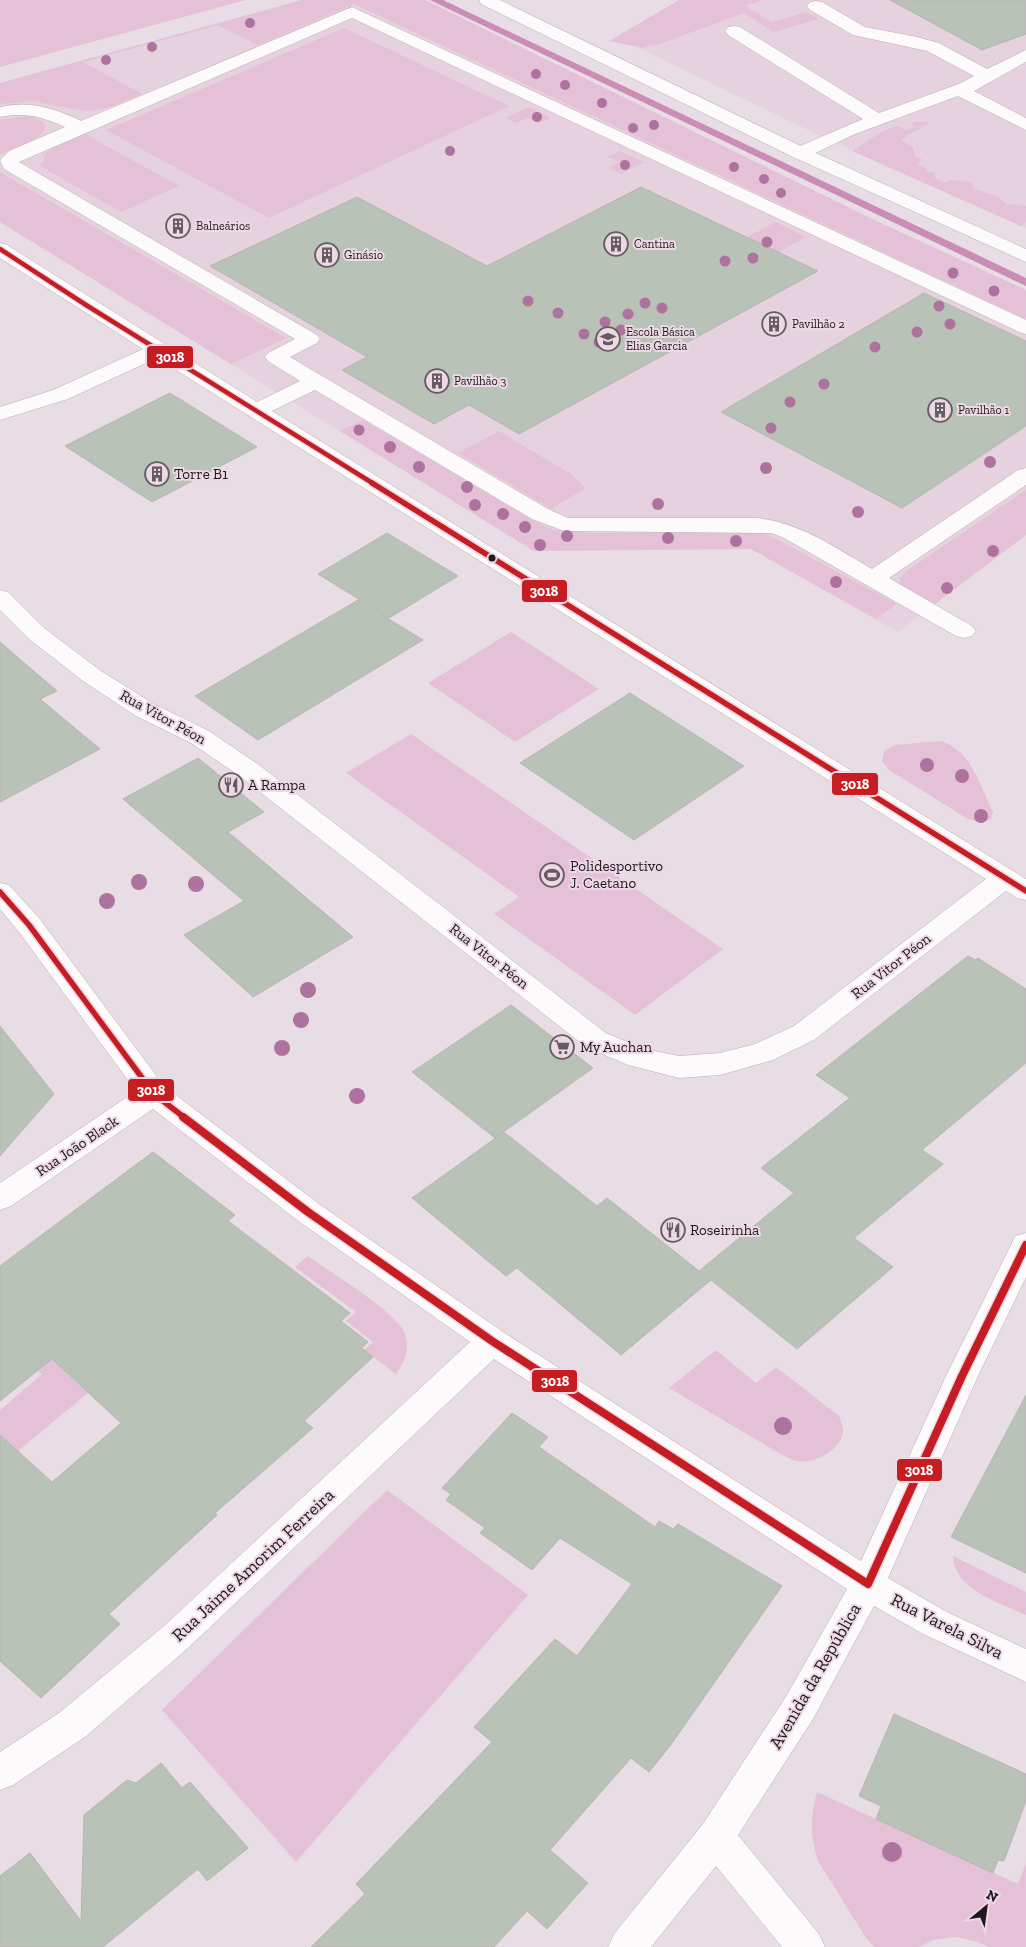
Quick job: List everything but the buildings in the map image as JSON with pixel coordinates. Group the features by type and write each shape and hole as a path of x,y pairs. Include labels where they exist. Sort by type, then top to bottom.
{"street":[{"path":"487,0 800,153 1026,256"},
{"path":"816,6 859,31 872,36 917,42 933,47 987,76"},
{"path":"964,631 792,533 774,527 756,524 576,525 553,520 540,514 314,382 275,357 310,340 11,166 9,160 16,155 352,12 1026,328"},
{"path":"734,31 878,120"},
{"path":"800,153 849,130 959,90 1026,55"},
{"path":"959,90 1026,125"},
{"path":"0,112 20,108 45,111 81,128"},
{"path":"0,249 256,412 781,736 1015,884"},
{"path":"0,414 66,394 158,350"},
{"path":"256,412 314,382"},
{"path":"872,579 1026,475"},
{"name":"Rua Vitor Péon","path":"0,597 36,633 92,676 145,710 200,737 250,771 596,1040 638,1058 679,1067 720,1064 763,1053 804,1033 1015,884"},
{"name":"Rua Varela Silva","path":"0,892 28,925 154,1094 308,1212 492,1341 868,1584 935,1623 1026,1666"},
{"name":"Rua João Black","path":"0,1198 154,1094"},
{"name":"Avenida da República","path":"627,1947 716,1837 800,1707 868,1584 950,1401 1026,1245"},
{"name":"Rua Jaime Amorim Ferreira","path":"0,1773 72,1726 176,1637 492,1341"},
{"path":"716,1837 806,1947"}],"shaded area":[{"path":"0,0 246,0 0,67"},
{"name":"Escola Básica Elias Garcia","path":"302,0 425,0 872,219 1026,290 1026,535 898,632 751,549 534,551 0,222 0,83"},
{"path":"302,0 425,0 872,219 1026,290 1026,319 354,4 258,45 218,25 83,62 142,94 111,107 90,111 33,101 0,104 0,83"},
{"path":"679,0 763,0 745,6 772,22 806,12 819,19 773,32 744,13 654,46 650,45 643,48 609,41"},
{"path":"763,0 1026,0 1026,228 827,139 634,46"},
{"path":"344,28 509,106 269,218 106,130"},
{"path":"529,107 551,118 539,123 527,118 516,123 505,118"},
{"path":"26,116 42,121 46,126 43,132 26,144 0,154 0,120"},
{"path":"912,122 931,122 903,138 902,141 913,147 915,156 922,159 918,164 927,169 926,171 934,172 935,178 944,183 951,180 971,182 975,189 996,196 1007,204 1026,206 1026,222 1021,226 852,151 885,130 899,126 905,130 913,128"},
{"path":"85,134 179,186 121,212 38,165 45,161 44,154 52,148"},
{"path":"620,151 644,162 621,174 609,168 619,162 608,157"},
{"path":"0,172 286,338 231,364 0,222"},
{"path":"775,222 806,237 724,282 693,267"},
{"path":"363,420 541,525 555,530 585,533 751,532 765,534 897,604 876,619 751,549 534,551 340,431"},
{"path":"499,431 571,474 586,488 551,509 458,453"},
{"path":"1026,490 1026,535 935,604 900,584 900,578 905,572"},
{"path":"511,632 599,689 515,742 428,683"},
{"name":"Polidesportivo J. Caetano","path":"411,734 723,949 635,1015 494,914 519,897 346,773"},
{"path":"940,741 951,745 967,760 979,780 993,812 991,819 981,823 968,819 889,770 882,761 884,751 895,745"},
{"path":"308,1256 376,1303 399,1324 406,1338 407,1349 396,1374 364,1350 373,1342 346,1321 356,1312 295,1267"},
{"path":"4,1343 85,1359 67,1374 88,1393 18,1451 0,1435 0,1410 42,1374"},
{"path":"716,1350 756,1383 776,1367 839,1416 843,1431 839,1442 823,1456 809,1461 796,1461 777,1452 669,1388"},
{"path":"387,1490 528,1595 296,1862 162,1710"},
{"path":"953,1556 1026,1592 1026,1615 980,1594 970,1586 961,1578 955,1568"},
{"path":"817,1792 1018,1884 1026,1863 1026,1947 988,1947 978,1942 955,1937 933,1940 919,1947 875,1947 866,1938 818,1861 813,1843 812,1826"}],"waterway":[{"path":"435,0 1026,282"}],"transit line":[{"name":"3018","path":"0,249 86,305 1026,891"},
{"name":"3018","path":"0,892 29,925 154,1094 308,1212 492,1341 868,1584 962,1376 1026,1245"}],"place":[{"name":"Balneários","path":"178,226"},
{"name":"Cantina","path":"616,244"},
{"name":"Ginásio","path":"327,255"},
{"name":"Pavilhão 2","path":"774,324"},
{"name":"Escola Básica Elias Garcia","path":"608,339"},
{"name":"Pavilhão 3","path":"437,381"},
{"name":"Pavilhão 1","path":"940,410"},
{"name":"Torre B1","path":"157,474"},
{"name":"A Rampa","path":"231,785"},
{"name":"Polidesportivo J. Caetano","path":"552,875"},
{"name":"My Auchan","path":"562,1047"},
{"name":"Roseirinha","path":"673,1230"}]}
